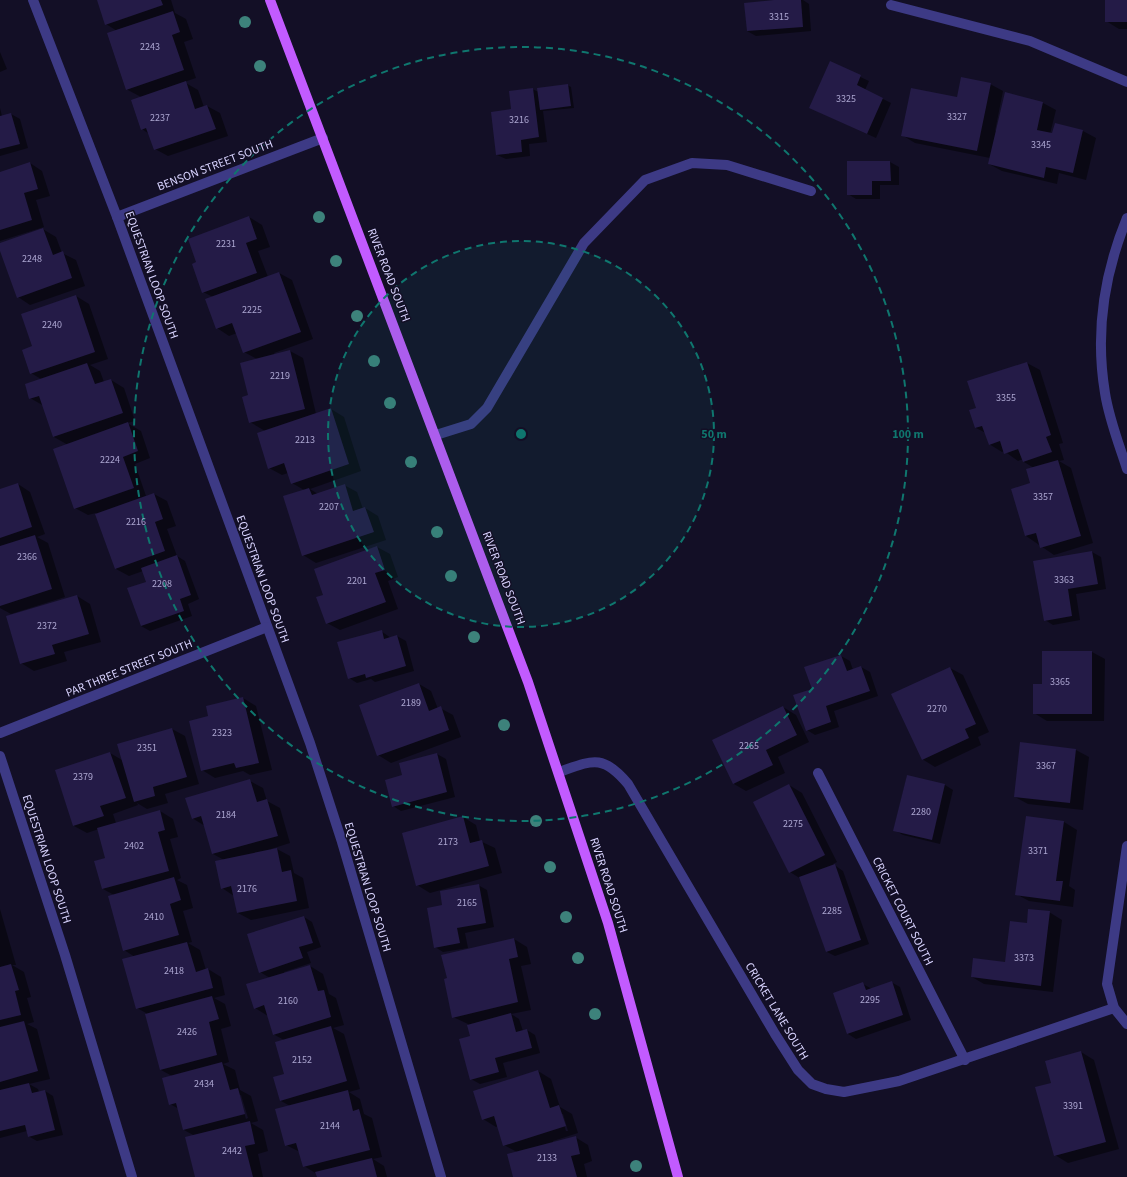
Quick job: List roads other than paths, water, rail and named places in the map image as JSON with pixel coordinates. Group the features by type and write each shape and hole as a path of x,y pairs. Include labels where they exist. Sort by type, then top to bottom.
{"main road":[{"name":"RIVER ROAD SOUTH","path":"270,0 492,583 559,772 620,965 678,1177"}],"street":[{"name":"EQUESTRIAN LOOP SOUTH","path":"33,0 117,217 310,743 342,842 441,1177"},
{"path":"891,5 1030,41 1127,82"},
{"name":"BENSON STREET SOUTH","path":"117,217 323,138"},
{"path":"436,435 471,424 487,408 584,243 645,180 692,163 727,165 812,191"},
{"path":"1127,218 1108,273 1100,346 1105,394 1113,426 1127,469"},
{"name":"PAR THREE STREET SOUTH","path":"0,733 267,627"},
{"name":"EQUESTRIAN LOOP SOUTH","path":"0,756 67,962 132,1177"},
{"name":"CRICKET LANE SOUTH","path":"559,772 585,762 600,761 615,768 628,784 775,1034 798,1070 812,1084 826,1090 844,1092 869,1089 899,1081 965,1060 1114,1008"},
{"name":"CRICKET COURT SOUTH","path":"818,773 965,1060"},
{"path":"1127,846 1107,984 1114,1008 1127,1024"}]}
